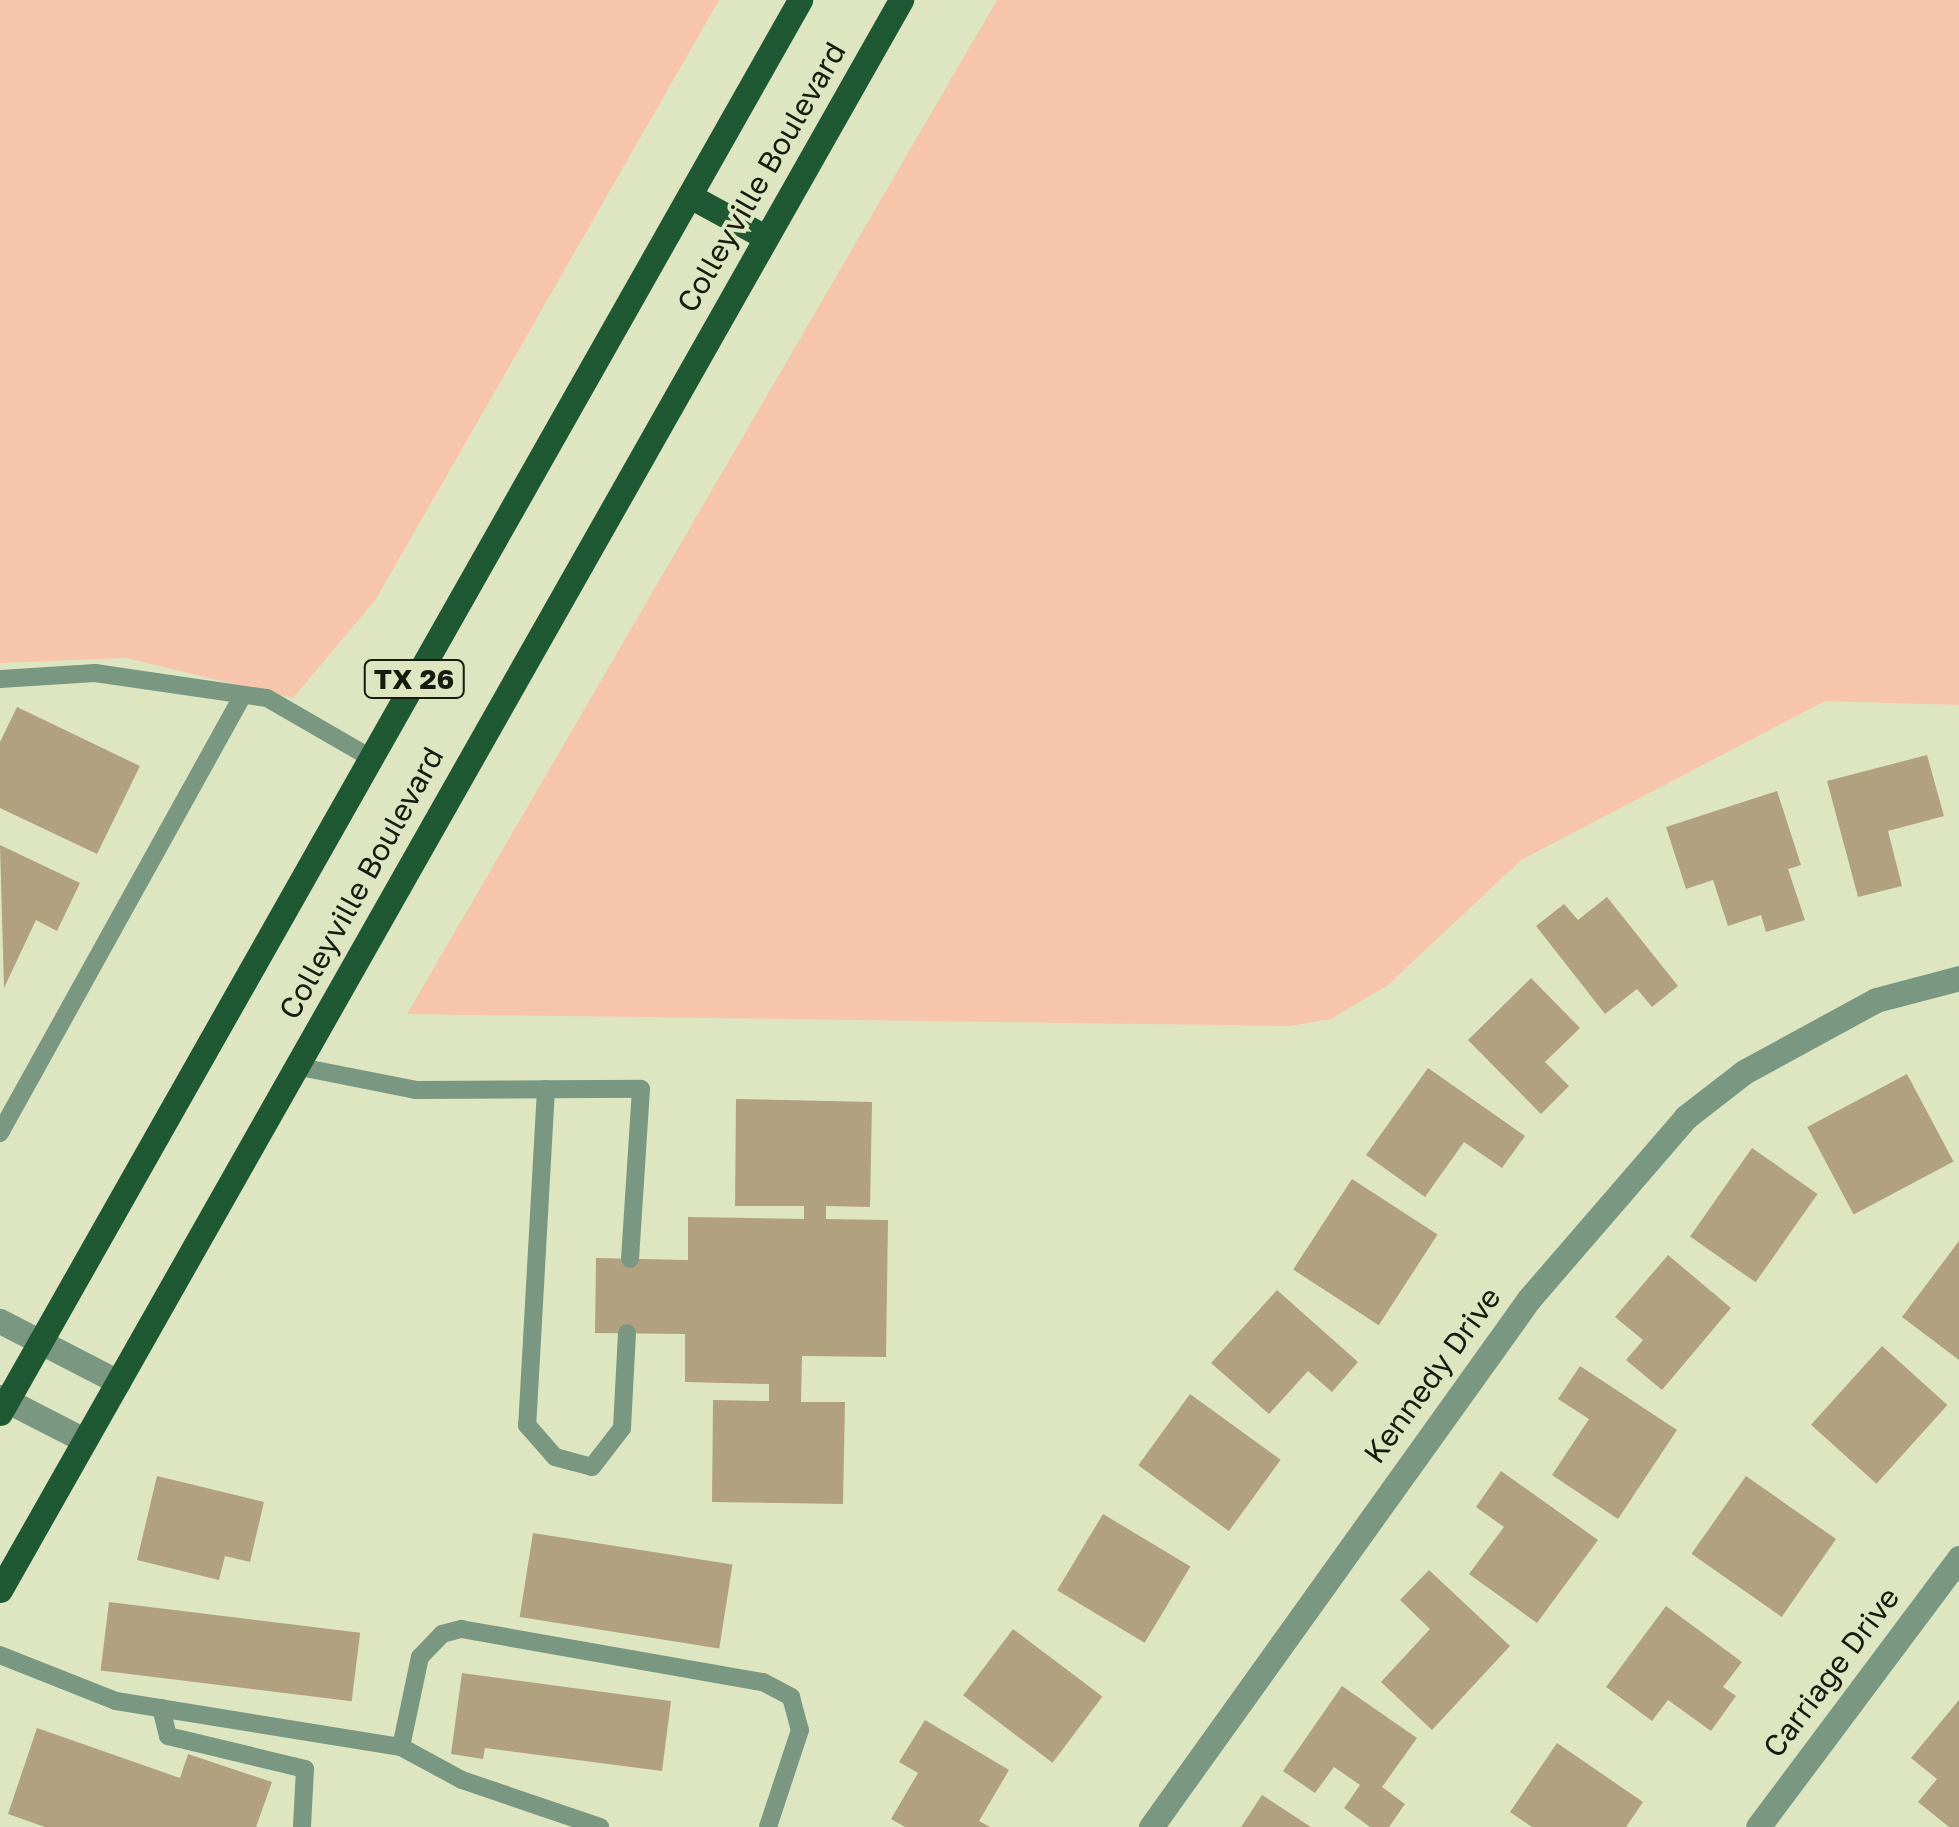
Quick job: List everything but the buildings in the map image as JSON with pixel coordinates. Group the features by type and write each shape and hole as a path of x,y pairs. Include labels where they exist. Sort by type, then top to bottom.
{"main road":[{"name":"Colleyville Boulevard","path":"2,1404 800,0"},
{"name":"Colleyville Boulevard","path":"0,1590 763,236 901,0"},
{"path":"690,196 763,236"}],"street":[{"name":"Kennedy Drive","path":"1151,1827 1528,1299 1686,1117 1876,1000 1959,978"},
{"path":"0,1321 118,1382"},
{"path":"2,1404 84,1440"},
{"name":"Carriage Drive","path":"1758,1827 1959,1558"}],"lane":[{"path":"0,678 94,674 267,698 369,756"},
{"path":"0,1133 243,695"},
{"path":"295,1066 416,1090 641,1089 630,1258"},
{"path":"546,1090 527,1425 555,1458 592,1466 622,1428 627,1333"},
{"path":"401,1747 420,1658 442,1634 461,1629 763,1682 790,1697 800,1730 768,1827"},
{"path":"0,1655 116,1701 401,1747 462,1780 600,1827"},
{"path":"160,1708 168,1736 305,1769 302,1827"}],"shaded area":[{"path":"0,0 719,0 376,599 293,698 126,658 0,663"},
{"path":"997,0 1959,0 1959,705 1825,701 1521,860 1388,985 1331,1019 1289,1026 407,1014"}]}
